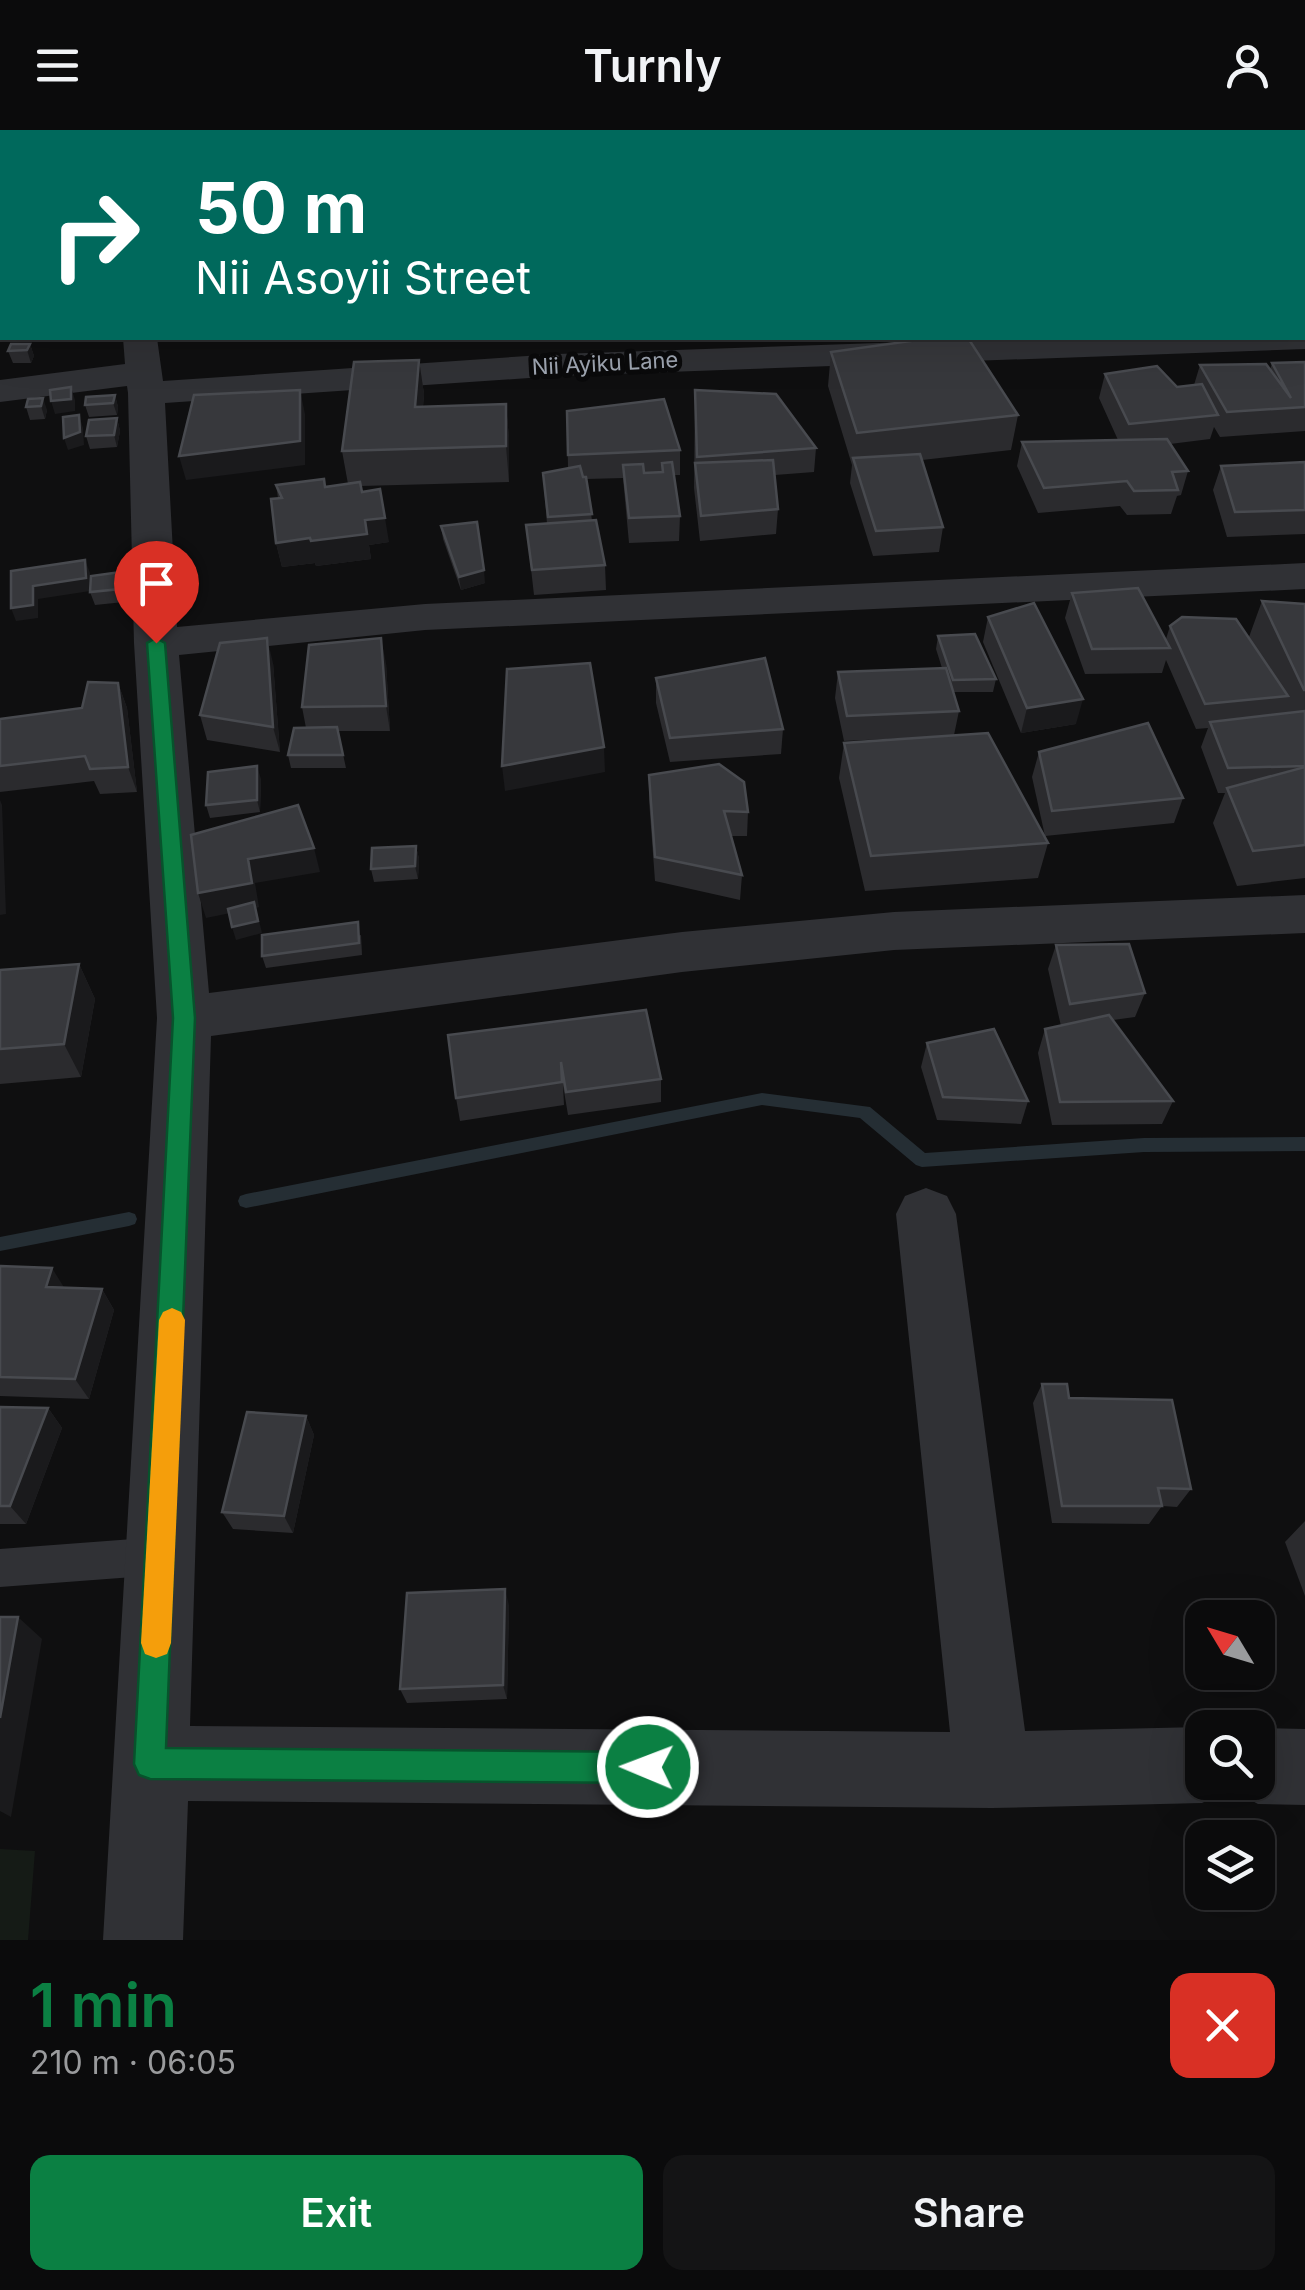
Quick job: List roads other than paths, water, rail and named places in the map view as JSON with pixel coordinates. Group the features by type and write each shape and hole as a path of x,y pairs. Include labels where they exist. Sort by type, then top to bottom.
{"street":[{"name":"Nii Ayiku Lane","path":"0,390 144,368 557,351 1190,340"},
{"path":"143,1940 184,1018 156,643 144,368"},
{"path":"156,643 426,617 1305,576"},
{"path":"184,1018 682,952 855,935 1305,914"},
{"path":"926,1214 992,1770"},
{"path":"150,1764 992,1770 1185,1765"},
{"path":"1275,1766 1305,1767"}],"lane":[{"path":"0,1568 160,1556"}],"waterway":[{"path":"246,1201 762,1099 864,1112 922,1160 1144,1145 1305,1144"},
{"path":"0,1244 129,1219"}]}
